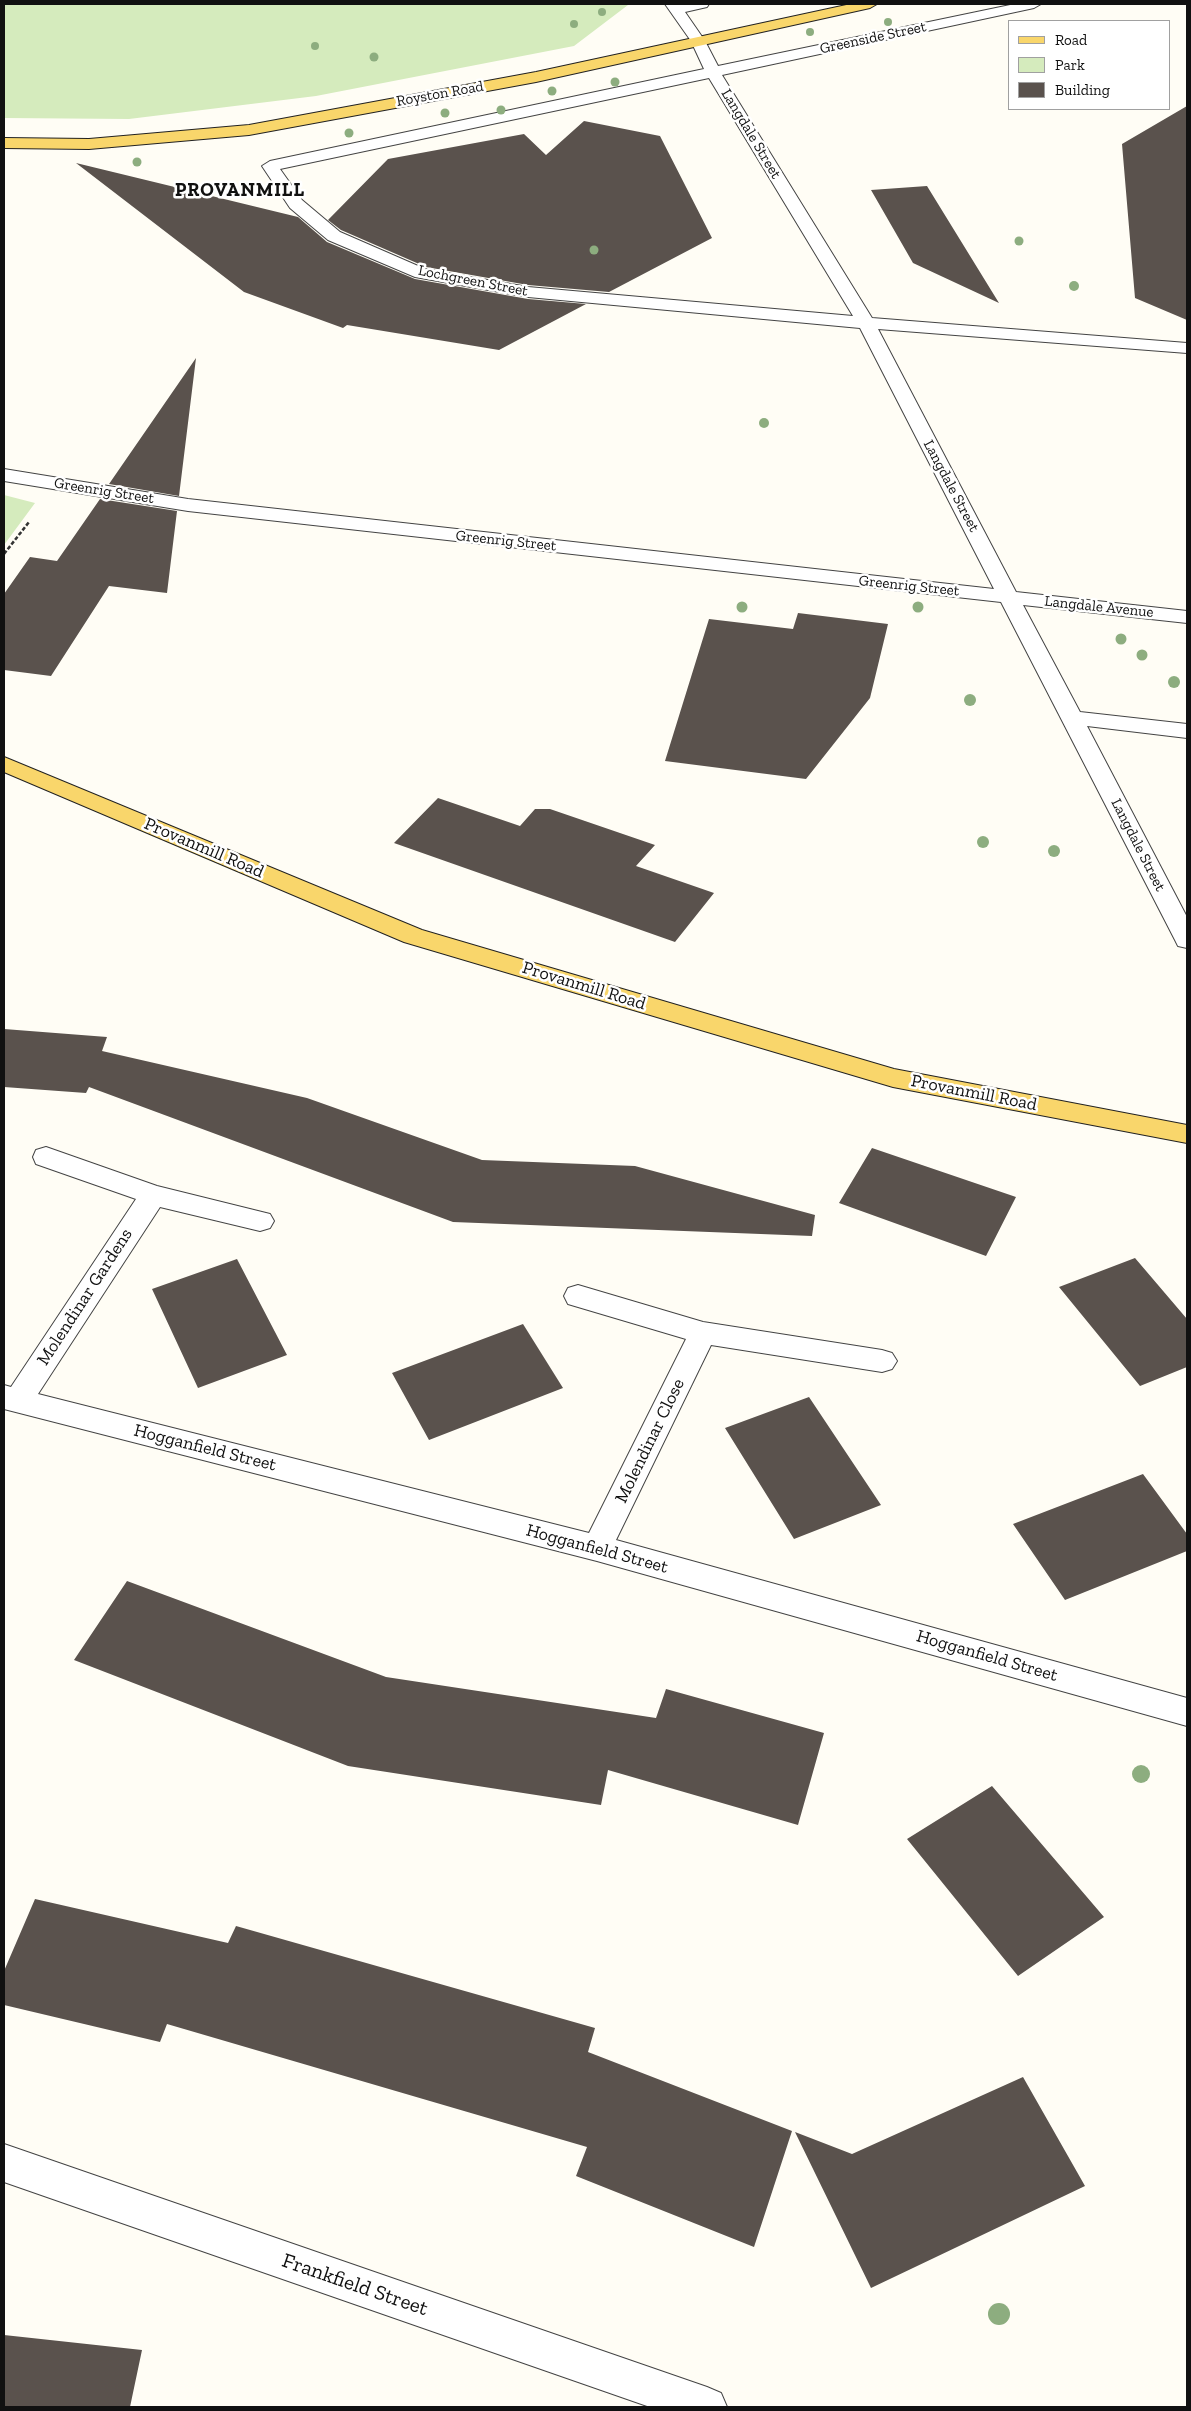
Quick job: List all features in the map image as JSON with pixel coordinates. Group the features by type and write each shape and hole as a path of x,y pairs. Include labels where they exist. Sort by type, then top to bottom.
{"main road":[{"name":"Royston Road","path":"4,143 89,144 249,130 536,76 870,4"},
{"name":"Provanmill Road","path":"4,764 413,936 893,1078 1187,1134"}],"street":[{"path":"673,6 702,4"},
{"name":"Greenside Street","path":"713,72 1034,4"},
{"name":"Langdale Street","path":"673,6 698,41 713,72 866,323 1187,940"},
{"name":"Lochgreen Street","path":"713,72 270,166 296,204 334,236 421,273 528,292 866,323"},
{"path":"866,323 1187,348"},
{"name":"Greenrig Street","path":"4,475 188,506 1010,598"},
{"name":"Langdale Avenue","path":"1010,598 1187,617"},
{"path":"1072,718 1187,731"},
{"path":"46,1157 153,1195 260,1221"},
{"name":"Molendinar Gardens","path":"11,1399 153,1195"},
{"path":"578,1296 703,1333 882,1362"},
{"name":"Molendinar Close","path":"597,1548 703,1333"},
{"name":"Hogganfield Street","path":"11,1399 597,1548 1187,1712"},
{"name":"Frankfield Street","path":"4,2162 707,2407"}],"green space":[{"path":"4,4 628,5 574,46 316,96 129,119 4,118"},
{"path":"4,495 35,503 4,545"}],"building":[{"path":"1187,106 1187,320 1135,298 1122,144"},
{"path":"584,121 660,136 712,238 609,292 528,285 426,267 341,230 328,220 388,159 524,134 546,155"},
{"path":"76,163 298,217 327,242 415,279 528,299 586,304 499,350 347,325 343,328 244,292"},
{"path":"927,186 999,303 913,263 871,190"},
{"path":"196,358 179,496 109,484"},
{"path":"100,499 177,511 167,593 109,586 51,676 4,670 4,594 30,557 57,561"},
{"path":"798,613 888,624 870,698 806,779 665,761 709,619 793,629"},
{"path":"438,798 520,826 535,809 550,809 655,845 636,866 714,893 675,942 394,843"},
{"path":"4,1029 107,1037 102,1051 307,1098 482,1160 635,1166 815,1215 812,1236 453,1222 89,1087 86,1093 4,1087"},
{"path":"872,1148 1016,1197 986,1256 839,1203"},
{"path":"1135,1258 1187,1319 1187,1367 1140,1386 1059,1287"},
{"path":"237,1259 287,1355 198,1388 152,1289"},
{"path":"523,1324 563,1388 429,1440 392,1373"},
{"path":"809,1397 881,1505 794,1539 725,1428"},
{"path":"1143,1474 1187,1534 1187,1551 1065,1600 1013,1524"},
{"path":"127,1581 386,1677 656,1718 666,1689 824,1733 798,1825 608,1770 601,1805 348,1766 74,1660"},
{"path":"992,1786 1104,1917 1018,1976 907,1839"},
{"path":"35,1899 228,1943 236,1926 595,2028 588,2052 792,2131 754,2247 576,2176 587,2147 167,2024 160,2042 4,2005 4,1971"},
{"path":"1023,2077 1085,2186 871,2288 795,2132 852,2154"},
{"path":"4,2335 142,2350 130,2407 4,2407"}],"district":[{"name":"PROVANMILL","path":"240,191"}]}
